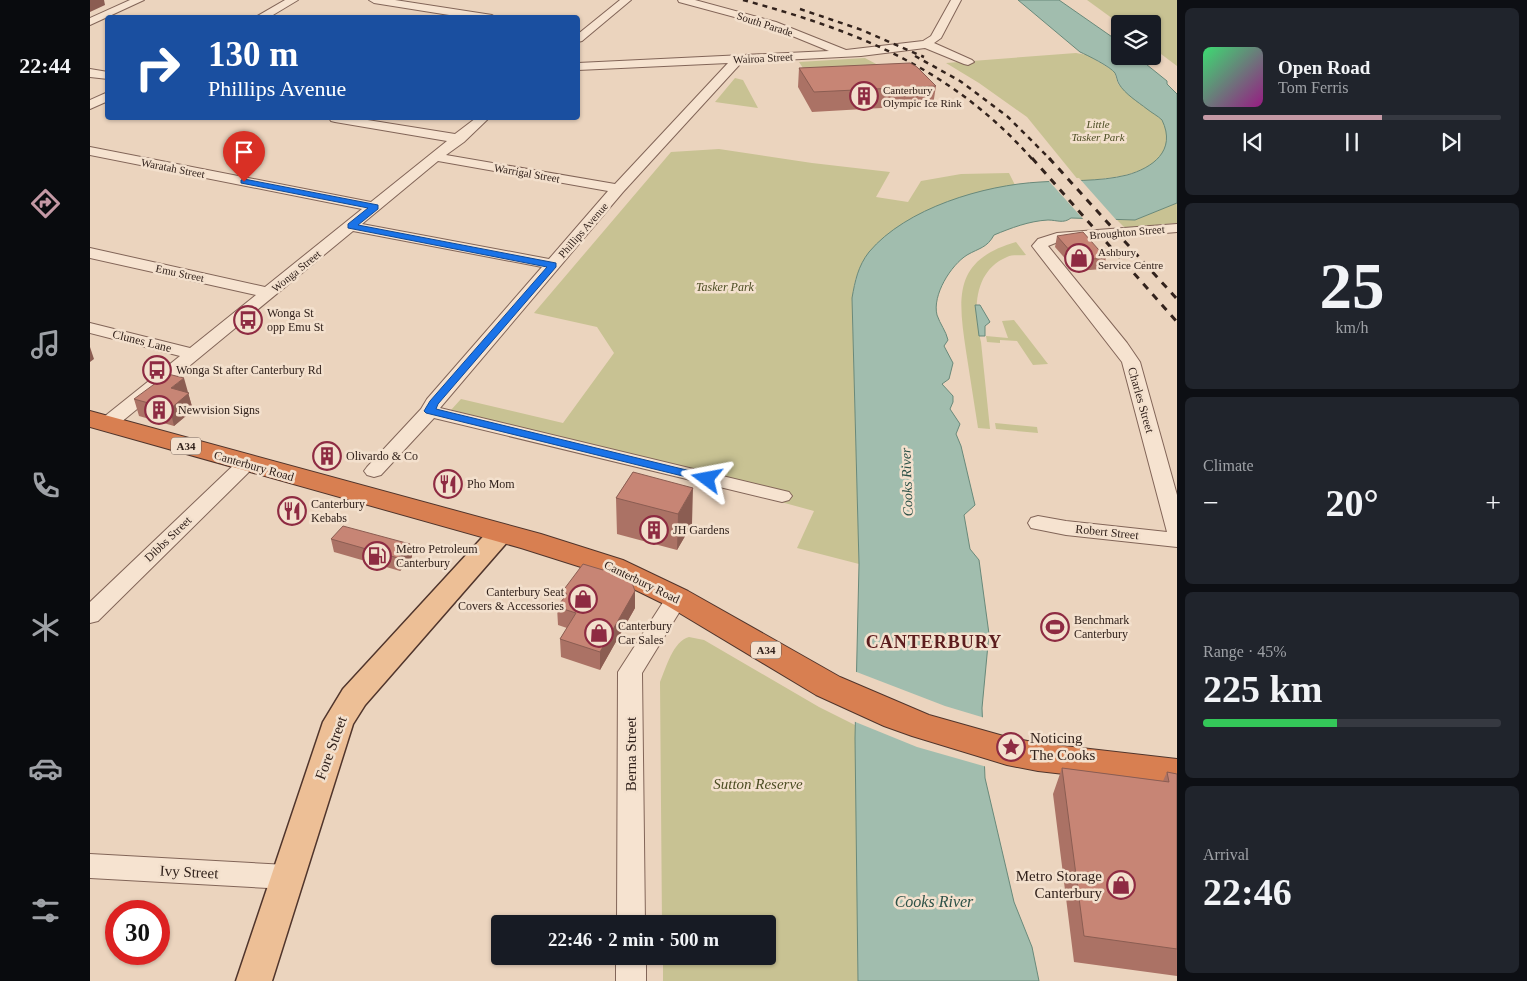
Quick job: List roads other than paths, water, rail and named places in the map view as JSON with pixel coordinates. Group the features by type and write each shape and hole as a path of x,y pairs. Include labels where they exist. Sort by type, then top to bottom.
{"highway":[{"name":"Canterbury Road","path":"98,421 600,562 633,575 677,598 828,686 856,700 924,728 1007,751 1038,757 1177,773"},
{"path":"1132,768 1177,753"}],"main road":[{"name":"Fore Street","path":"254,981 338,722 354,697 500,534"}],"street":[{"path":"106,15 139,0"},
{"path":"265,15 293,0"},
{"path":"374,0 473,15"},
{"path":"412,15 435,0"},
{"path":"580,34 626,0"},
{"name":"South Parade","path":"683,0 772,24 845,54"},
{"path":"926,44 935,38 956,0"},
{"path":"90,22 105,15"},
{"path":"926,44 968,62"},
{"name":"Wairoa Street","path":"580,67 880,52 926,44"},
{"name":"Phillips Avenue","path":"374,471 430,411 433,403 618,189 738,59"},
{"path":"90,73 105,76"},
{"path":"90,105 105,98"},
{"path":"347,120 458,139"},
{"name":"Wonga Street","path":"98,421 194,354 481,120"},
{"name":"Waratah Street","path":"90,152 375,207"},
{"name":"Warrigal Street","path":"436,157 618,189"},
{"path":"351,226 553,265"},
{"name":"Broughton Street","path":"1047,240 1177,228"},
{"name":"Charles Street","path":"1047,240 1041,244 1041,249 1131,362 1177,532"},
{"name":"Emu Street","path":"90,253 269,293"},
{"name":"Clunes Lane","path":"90,328 194,354"},
{"path":"430,411 782,496"},
{"name":"Dibbs Street","path":"90,615 246,464"},
{"name":"Robert Street","path":"1038,522 1070,528 1177,540"},
{"name":"Berna Street","path":"631,915 630,672 677,598"},
{"name":"Ivy Street","path":"90,866 287,877"},
{"path":"631,965 631,981"}],"water":[{"name":"Cooks River","path":"1018,0 1059,0 1111,36 1111,65 1147,65 1167,81 1167,84 1177,94 1177,203 1135,220 1071,218 1063,221 1048,220 1020,225 994,235 986,245 967,255 949,273 940,290 936,307 937,315 948,340 944,346 953,363 949,379 942,384 953,396 950,409 960,424 956,434 961,446 975,505 964,515 970,549 979,560 989,634 982,708 985,778 1014,902 1032,947 1039,981 858,981 855,738 859,564 852,298 854,286 857,274 869,252 885,236 925,211 971,194 995,188 1040,182 1106,179 1127,175 1145,168 1160,156 1166,141 1166,131 1162,120 1125,91 1119,84 1113,70 1080,52"},
{"path":"975,305 980,305 990,322 985,326 985,336 979,336"}],"railway":[{"path":"743,0 826,25 864,40 901,58 936,78 970,101 1002,128 1033,160"},
{"path":"800,9 862,30 924,57"},
{"path":"915,56 960,81 1008,117 1049,158"},
{"path":"1032,158 1177,322"},
{"path":"1049,158 1177,299"}],"place":[{"name":"Canterbury Olympic Ice Rink","path":"864,96"},
{"name":"Ashbury Service Centre","path":"1079,258"},
{"name":"Wonga St opp Emu St","path":"248,320"},
{"name":"Wonga St after Canterbury Rd","path":"157,370"},
{"name":"Newvision Signs","path":"159,410"},
{"name":"Olivardo & Co","path":"327,456"},
{"name":"Pho Mom","path":"448,484"},
{"name":"Canterbury Kebabs","path":"292,511"},
{"name":"JH Gardens","path":"654,530"},
{"name":"Metro Petroleum Canterbury","path":"377,556"},
{"name":"Canterbury Seat Covers & Accessories","path":"583,599"},
{"name":"Benchmark Canterbury","path":"1055,627"},
{"name":"Canterbury Car Sales","path":"599,633"},
{"name":"Noticing The Cooks","path":"1011,747"},
{"name":"Metro Storage Canterbury","path":"1121,885"}],"district":[{"name":"CANTERBURY","path":"934,642"}],"park label":[{"name":"Little Tasker Park","path":"1098,130"},
{"name":"Tasker Park","path":"725,287"},
{"name":"Sutton Reserve","path":"758,784"}]}
